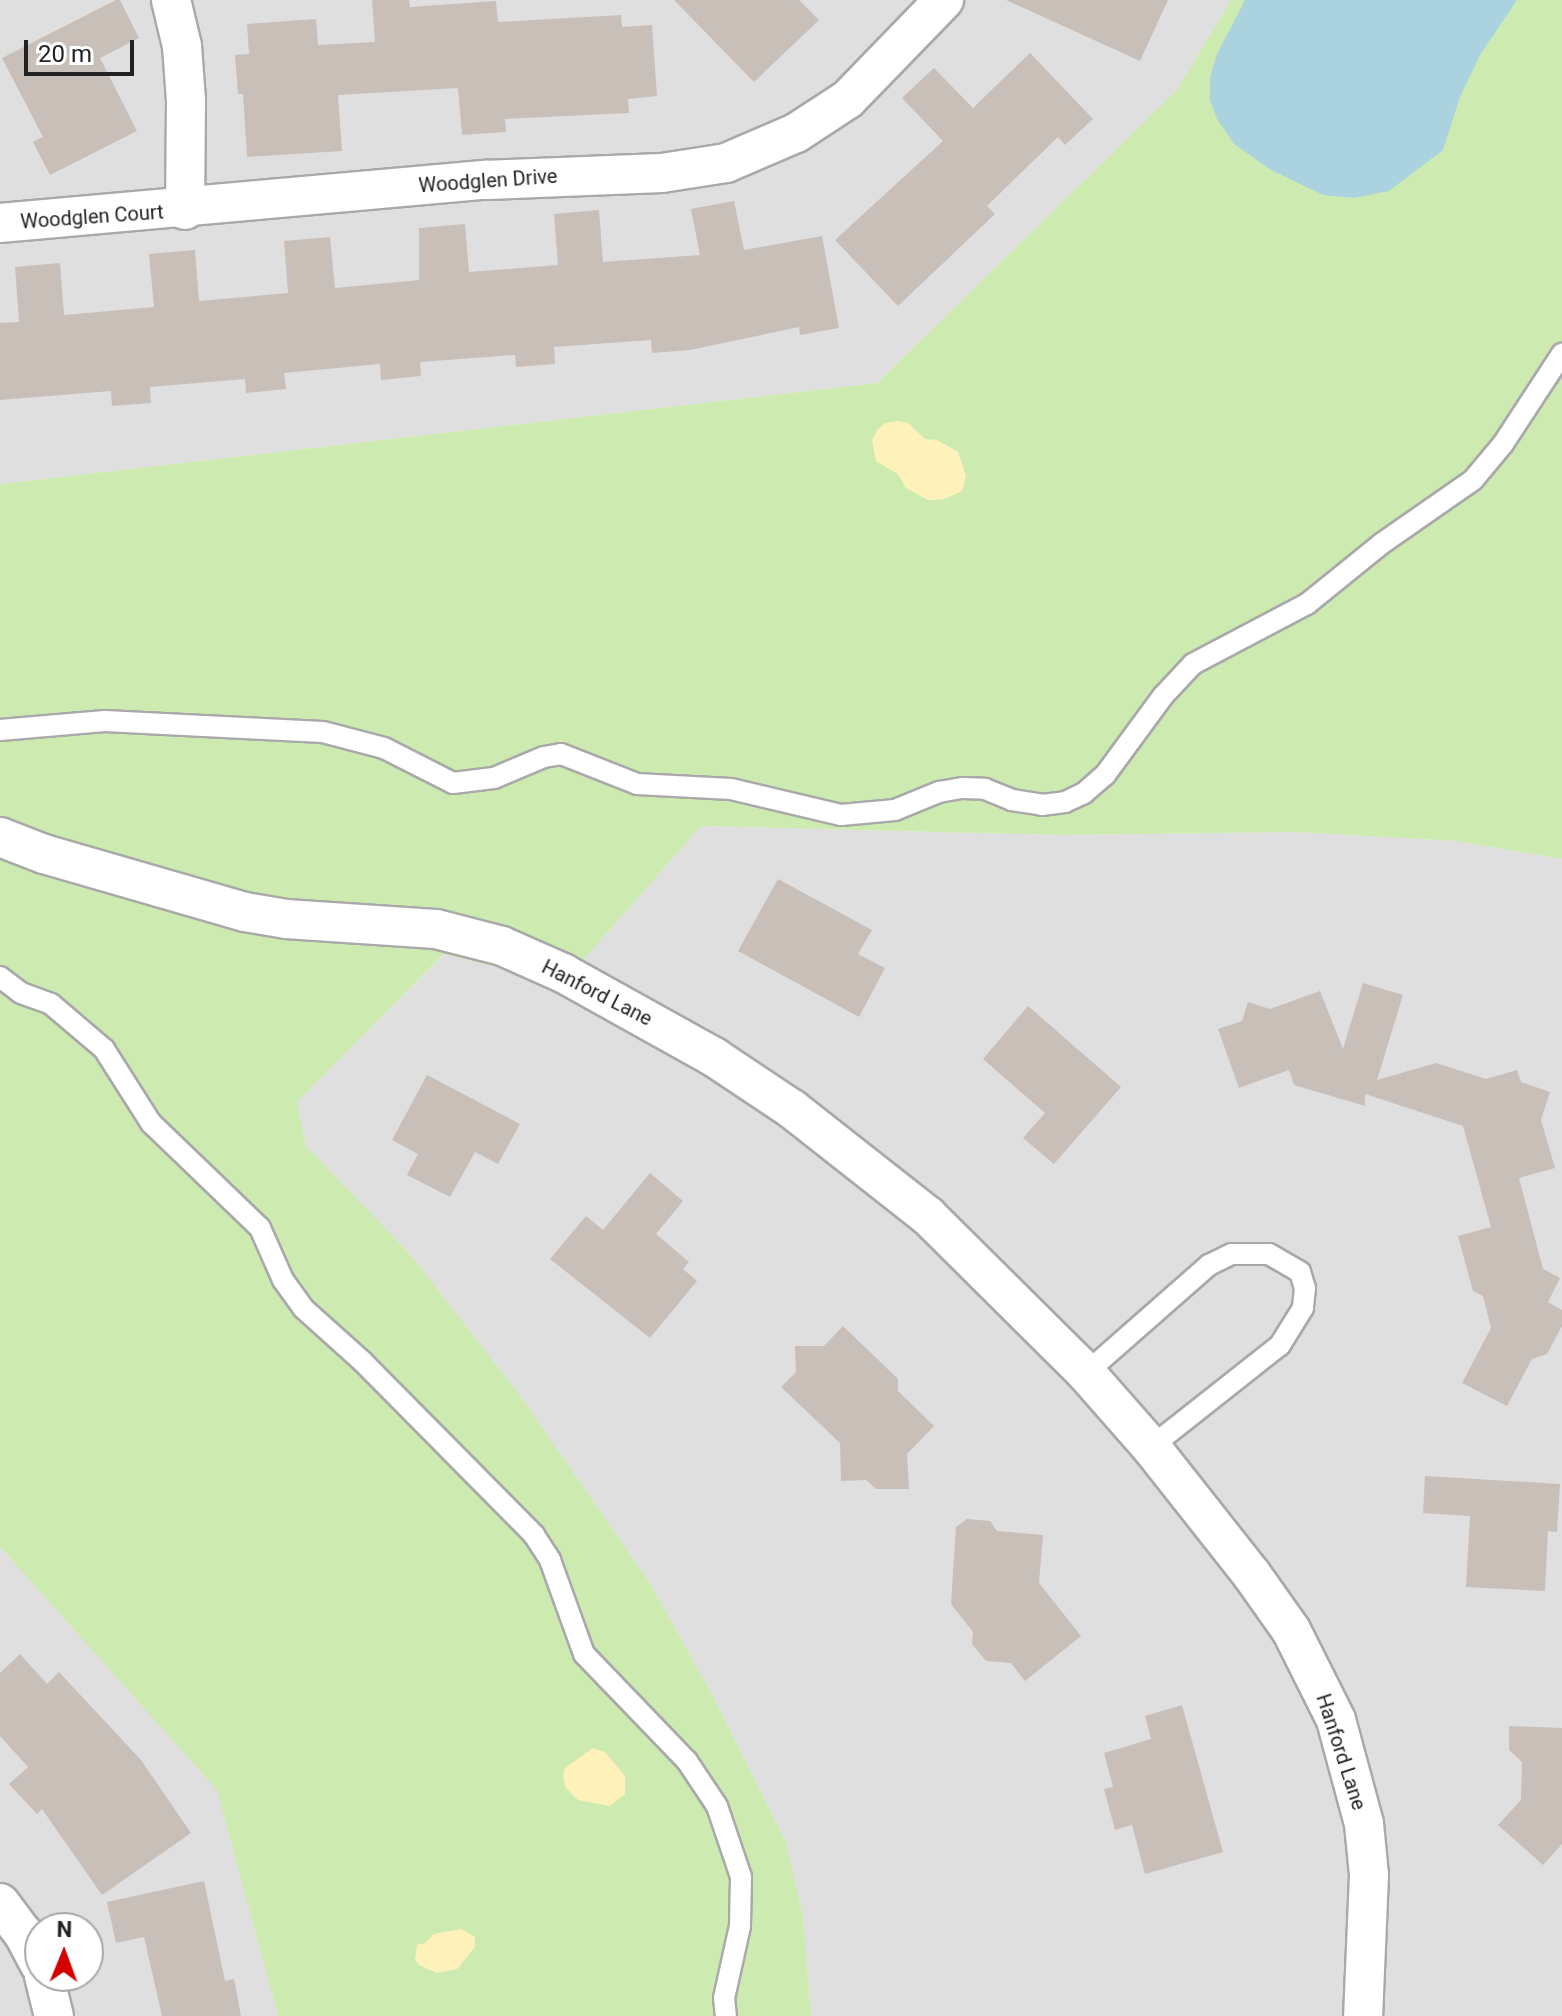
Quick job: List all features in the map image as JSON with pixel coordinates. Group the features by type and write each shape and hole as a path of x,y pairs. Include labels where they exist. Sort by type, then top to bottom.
{"street":[{"path":"171,0 182,46 185,210"},
{"name":"Woodglen Drive","path":"185,210 486,180 692,170 726,163 796,133 848,99 944,0"},
{"name":"Woodglen Court","path":"0,223 185,210"},
{"name":"Hanford Lane","path":"0,837 44,854 245,912 286,919 436,929 502,946 563,973 714,1057 859,1159 968,1254 1086,1373 1151,1447 1252,1575 1291,1630 1336,1720 1355,1784 1367,1849 1368,1923 1363,2016"},
{"path":"0,1903 24,1940"},
{"path":"48,1992 54,2016"}],"lane":[{"path":"0,730 26,730 75,721 105,721 323,732 384,748 453,783 494,778 544,757 561,754 637,784 731,789 841,815 895,810 939,792 962,788 985,789 1042,805 1065,802 1084,793 1105,775 1163,696 1193,664 1307,604 1381,544 1473,480 1503,444 1562,354"},
{"path":"0,977 21,993 51,1004 104,1049 151,1123 260,1228 283,1280 303,1308 362,1361 534,1535 550,1560 584,1654 687,1761 717,1806 741,1877 740,1926 724,1998 726,2016"},
{"path":"1086,1373 1209,1265 1232,1254 1269,1254 1300,1272 1305,1288 1303,1308 1280,1345 1151,1447"}],"shaded area":[{"path":"0,0 1231,0 1177,90 877,383 0,484"},
{"path":"701,826 1063,835 1295,832 1456,841 1562,859 1562,2016 811,2016 803,1915 785,1840 715,1700 651,1585 522,1398 410,1254 306,1146 297,1102 445,954 503,969 555,992"},
{"path":"0,1547 218,1790 278,2016 0,2016"}],"green space":[{"path":"1231,0 1562,0 1562,859 1456,841 1295,832 1063,835 701,826 555,992 503,969 444,954 297,1102 306,1146 410,1254 522,1398 651,1585 715,1700 785,1840 803,1915 811,2016 278,2016 217,1790 0,1547 0,484 877,383 1177,90"}],"sand":[{"path":"885,423 908,423 925,439 937,440 958,452 966,476 962,491 945,499 928,500 906,488 898,474 876,461 872,440 877,430"},
{"path":"593,1748 605,1752 625,1776 625,1794 610,1806 578,1800 566,1788 563,1777 565,1768"},
{"path":"461,1929 475,1937 475,1947 457,1969 437,1973 419,1965 415,1959 417,1945 425,1943 434,1934"}],"water":[{"path":"1245,0 1517,0 1480,55 1460,97 1443,150 1389,191 1354,198 1323,195 1271,170 1234,144 1217,119 1210,100 1210,77 1217,54"}],"building":[{"path":"120,0 139,38 100,58 137,131 50,175 33,142 43,137 2,58"},
{"path":"372,0 409,0 410,7 496,1 498,22 621,15 622,27 652,25 657,96 628,99 629,113 505,119 506,132 462,135 458,88 338,95 342,151 247,157 243,94 238,94 235,55 249,54 247,24 316,19 318,45 375,42"},
{"path":"674,0 799,0 819,20 754,82"},
{"path":"1006,0 1168,0 1140,61"},
{"path":"1030,53 1093,119 1065,145 1058,137 987,206 995,214 898,306 835,240 943,141 902,98 934,68 973,108"},
{"path":"734,201 744,250 822,236 839,328 800,335 799,327 690,350 652,353 651,340 554,347 555,364 516,367 515,355 420,362 421,376 381,380 380,364 284,373 286,389 246,393 245,379 150,387 151,403 112,406 111,391 0,400 0,323 19,322 15,267 60,263 64,315 154,307 149,254 195,250 199,301 288,293 284,241 330,237 335,288 419,280 419,228 465,224 469,272 558,265 554,214 599,210 603,262 700,255 691,209"},
{"path":"778,879 872,930 858,954 885,968 859,1017 738,951"},
{"path":"1363,983 1403,995 1377,1080 1436,1063 1486,1079 1517,1070 1521,1082 1550,1092 1541,1120 1555,1168 1519,1178 1543,1269 1560,1278 1548,1302 1562,1310 1562,1326 1547,1354 1532,1359 1507,1406 1462,1383 1491,1328 1483,1296 1473,1291 1458,1236 1491,1227 1463,1126 1365,1094 1365,1106 1294,1085 1289,1070 1239,1088 1218,1029 1242,1021 1248,1002 1270,1009 1320,991 1343,1049"},
{"path":"1028,1006 1121,1087 1054,1164 1023,1138 1045,1113 983,1059"},
{"path":"427,1075 520,1124 498,1164 475,1152 450,1197 407,1175 418,1154 392,1140"},
{"path":"650,1173 683,1201 656,1234 689,1262 683,1269 697,1281 650,1338 550,1259 586,1216 603,1230"},
{"path":"843,1326 898,1379 898,1391 934,1426 907,1454 909,1489 876,1489 866,1480 841,1481 840,1443 781,1387 796,1372 795,1346 824,1346"},
{"path":"1425,1476 1560,1484 1557,1532 1548,1531 1545,1591 1466,1587 1470,1516 1423,1513"},
{"path":"967,1519 990,1521 997,1531 1043,1535 1039,1583 1081,1636 1025,1681 1011,1663 986,1661 972,1644 973,1632 951,1604 956,1527"},
{"path":"20,1654 47,1684 59,1672 141,1760 191,1833 102,1895 42,1809 37,1814 9,1784 28,1767 0,1736 0,1673"},
{"path":"1182,1705 1223,1852 1145,1874 1132,1825 1115,1830 1104,1789 1113,1787 1104,1753 1151,1739 1145,1716"},
{"path":"1509,1726 1562,1728 1562,1844 1543,1865 1498,1825 1521,1800 1522,1762 1509,1750"},
{"path":"204,1881 225,1981 234,1979 241,2016 162,2016 144,1937 116,1943 107,1902"}]}
